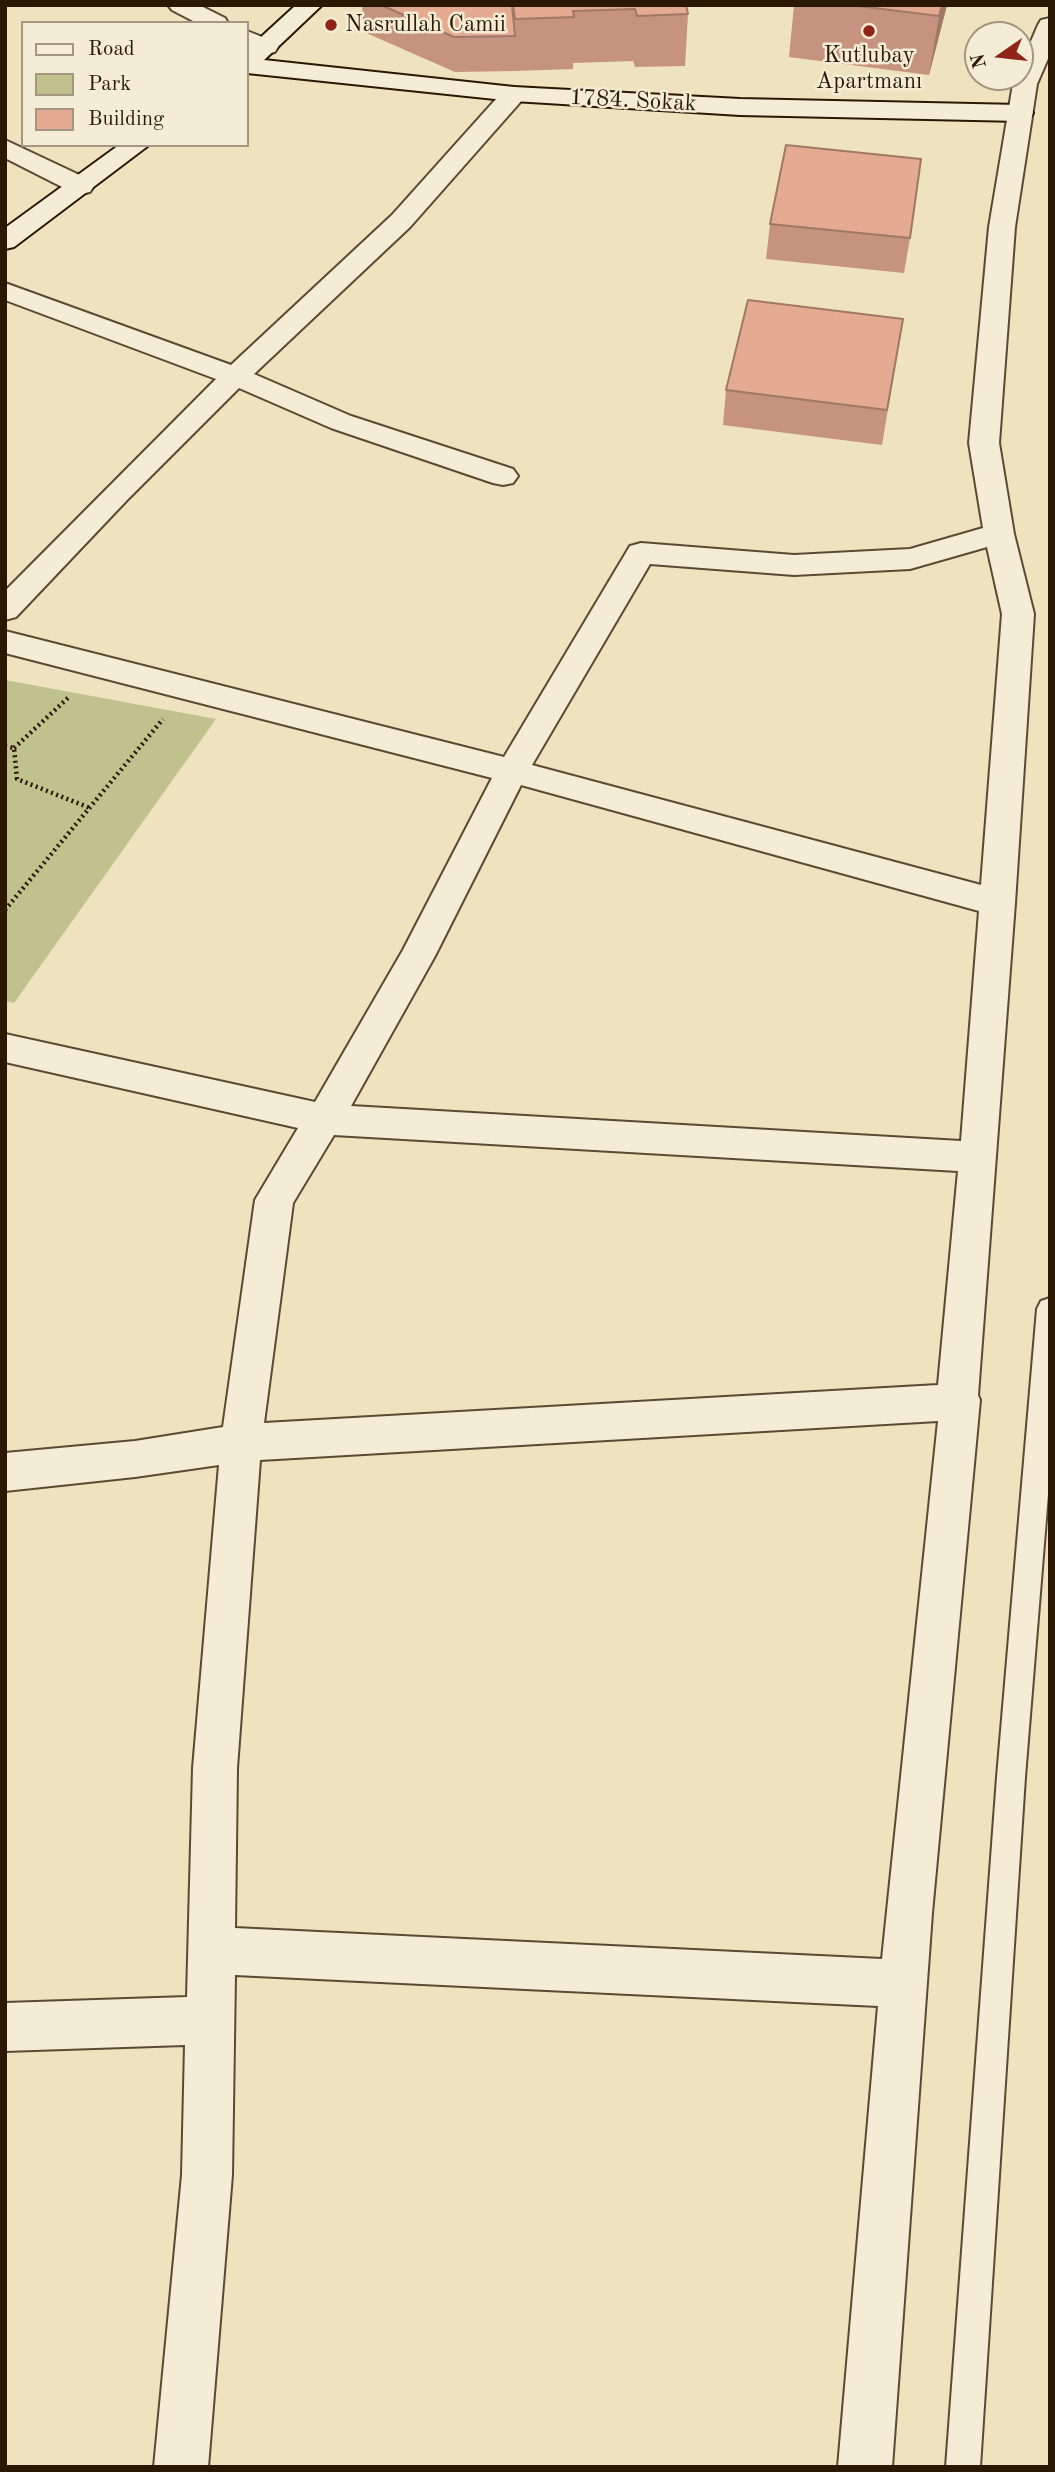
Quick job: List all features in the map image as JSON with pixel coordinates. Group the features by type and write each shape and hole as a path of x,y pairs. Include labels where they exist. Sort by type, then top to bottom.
{"street":[{"path":"180,5 212,21"},
{"path":"248,63 256,43 310,5"},
{"path":"957,1402 998,903 1018,614 999,534 984,443 1002,227 1020,113 1025,84 1050,25"},
{"name":"1784. Sokak","path":"248,65 514,93 740,107 1020,113"},
{"path":"5,610 117,493 235,376 401,221 514,93"},
{"path":"5,241 133,147"},
{"path":"5,148 81,186"},
{"path":"5,291 235,376 341,422 503,476"},
{"path":"181,2467 207,2175 215,1768 241,1443 274,1200 324,1119 417,956 512,771 641,553 794,565 897,560 910,559 999,534"},
{"path":"5,642 512,771 998,903"},
{"path":"5,1048 324,1119 978,1157"},
{"path":"5,1472 135,1459 241,1443 960,1400 904,1984 865,2467"},
{"path":"212,1950 904,1984"},
{"path":"5,2028 210,2020"}],"lane":[{"path":"963,2467 1010,1791 1050,1309"}],"path":[{"path":"14,748 103,666"},
{"path":"5,910 189,687"},
{"path":"5,746 14,748"},
{"path":"14,748 17,779 90,808"}],"green space":[{"path":"5,680 216,719 14,1003 5,1001"}],"building":[{"path":"381,5 512,5 515,36 454,37"},
{"path":"513,5 686,5 688,14 637,16 635,9 573,11 574,17 515,19"},
{"path":"850,5 942,5 939,16"},
{"path":"786,145 921,159 910,238 770,224"},
{"path":"748,300 903,319 887,410 726,390"}],"place":[{"name":"Nasrullah Camii","path":"331,25"},
{"name":"Kutlubay Apartmanı","path":"869,31"}]}
